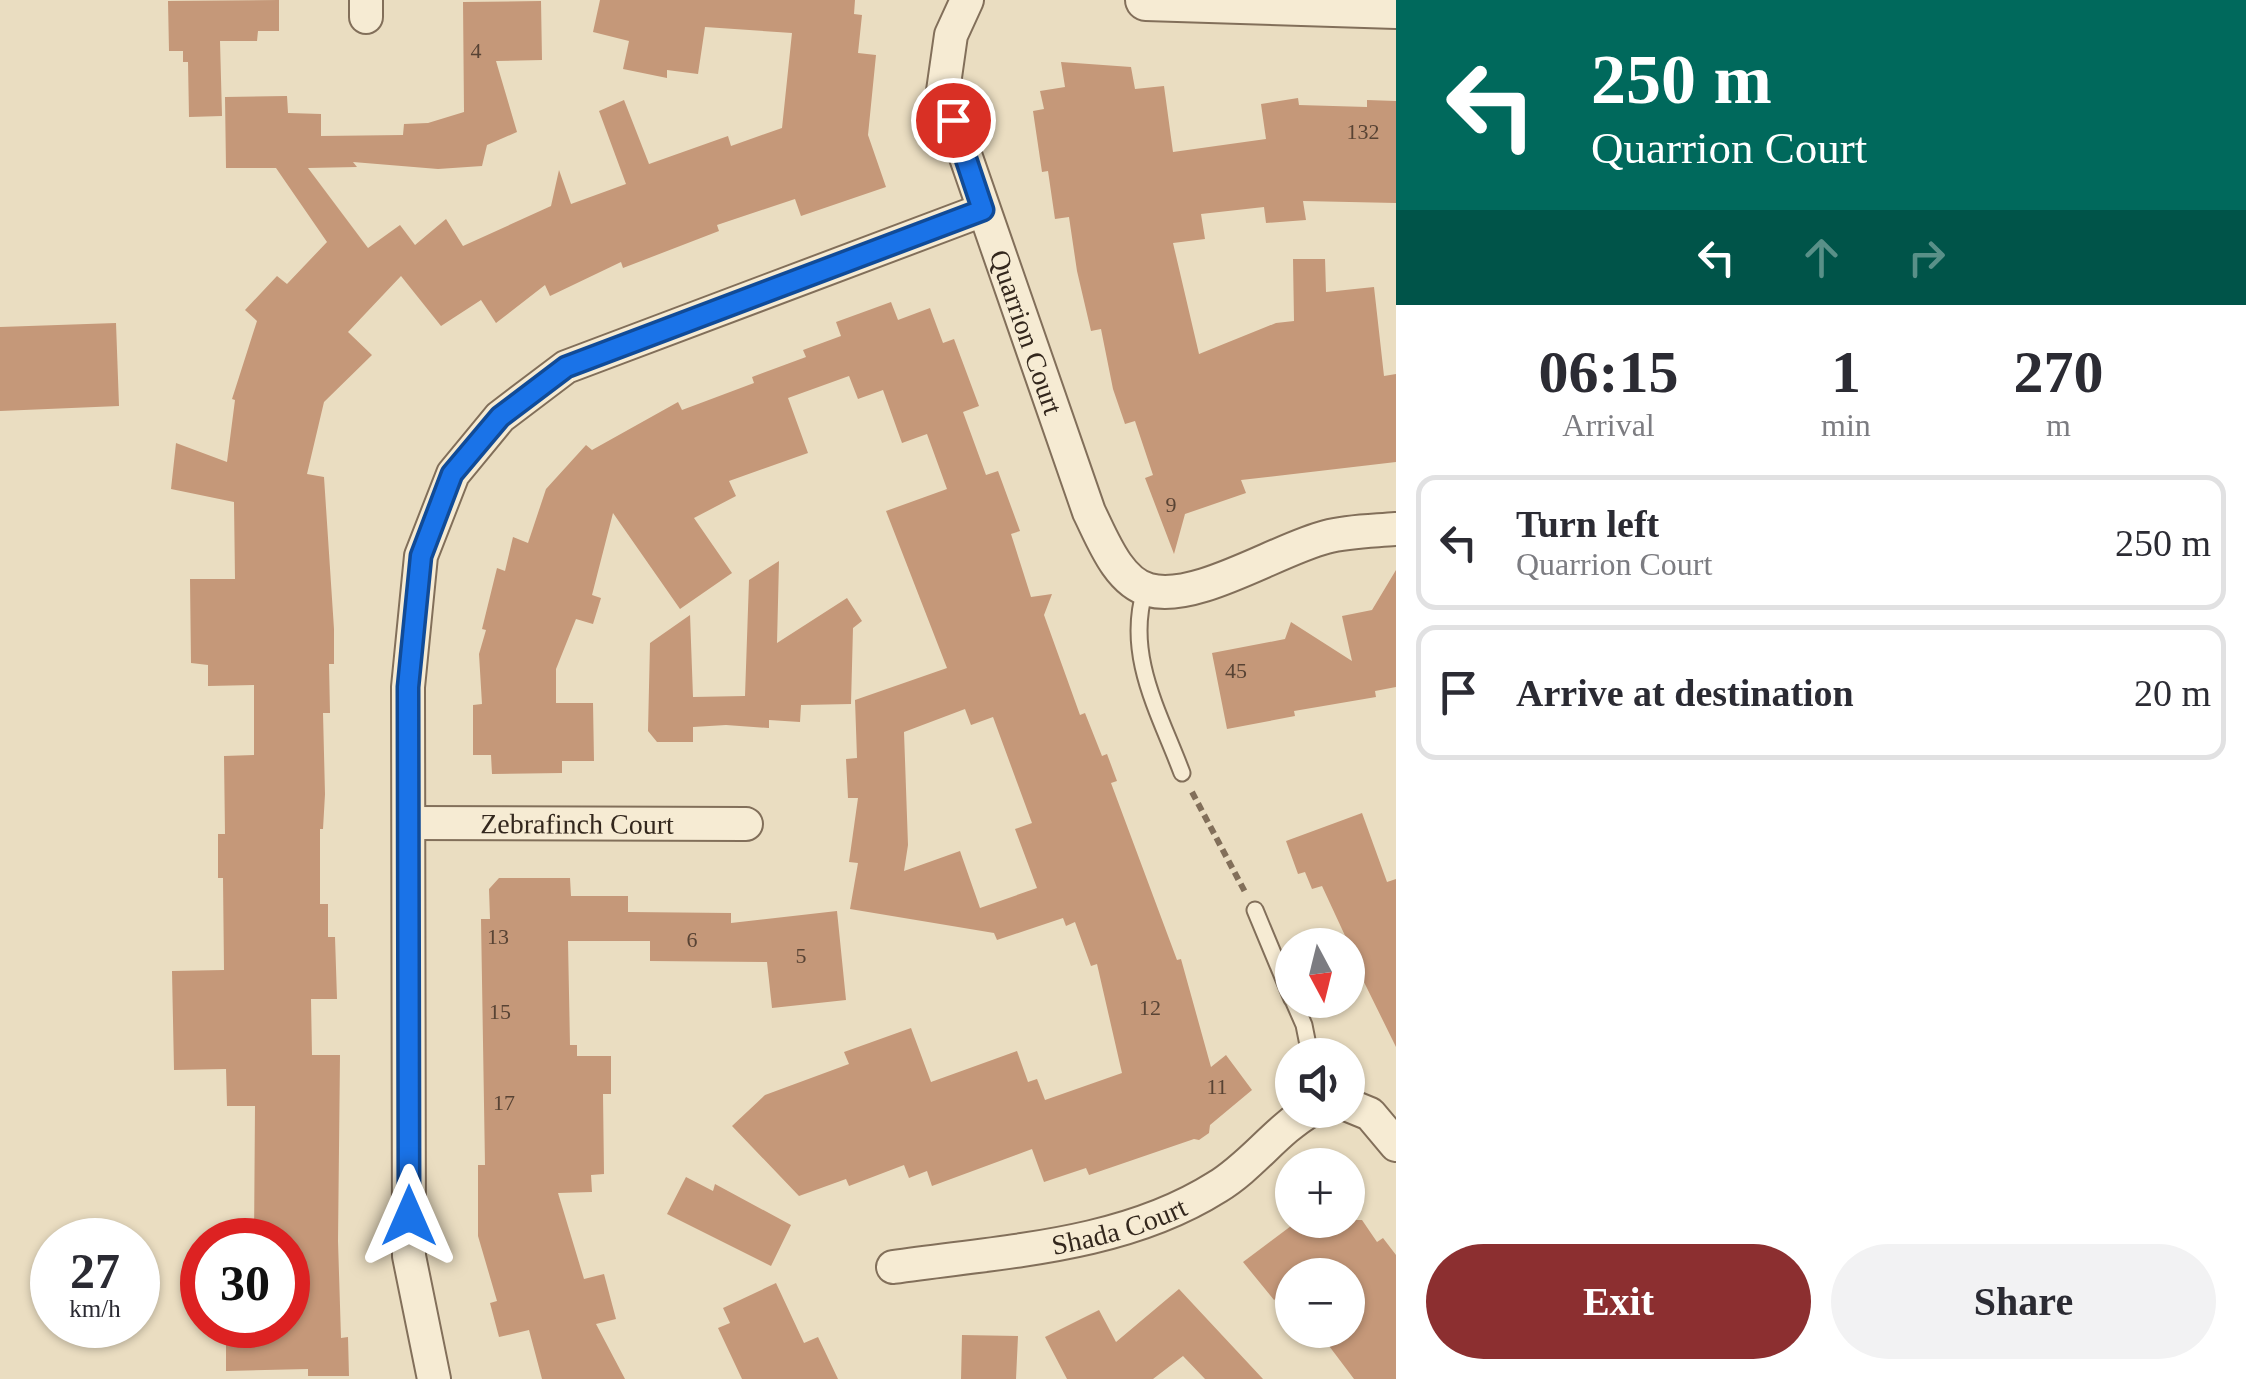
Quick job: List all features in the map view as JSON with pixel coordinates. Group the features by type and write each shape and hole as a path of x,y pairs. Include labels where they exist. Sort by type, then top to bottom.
{"street":[{"name":"Quarrion Court","path":"967,0 951,35 942,90 1089,512 1114,563 1146,590"},
{"path":"1146,0 1396,8"},
{"path":"434,1379 409,1256 408,687 421,556 452,474 500,417 566,367 983,210"},
{"path":"1146,590 1194,588 1327,536 1396,529"},
{"name":"Zebrafinch Court","path":"410,822 746,824"},
{"path":"1365,1112 1396,1145"},
{"name":"Shada Court","path":"893,1268 1133,1228 1218,1187 1249,1164 1286,1128"}],"lane":[{"path":"1146,590 1138,615 1138,657 1182,773"},
{"path":"1254,910 1275,958"}],"path":[{"path":"1182,773 1254,910"}],"building":[{"path":"279,0 279,31 258,31 257,41 220,41 222,116 189,117 188,62 183,62 183,51 169,51 168,1"},
{"path":"600,0 855,0 854,14 862,15 858,53 876,55 868,135 886,187 801,216 795,199 717,225 719,231 623,268 621,262 550,296 545,285 496,323 481,300 441,326 401,276 348,332 372,355 324,402 307,474 324,477 334,629 334,664 329,664 330,713 323,713 325,794 320,829 320,904 328,904 328,937 335,937 337,999 311,999 312,1055 340,1055 338,1241 341,1338 348,1337 349,1376 308,1376 308,1369 226,1371 226,1348 310,1348 310,1218 254,1218 255,1106 227,1106 226,1069 174,1070 172,971 224,970 223,878 218,878 218,834 225,834 224,756 254,755 254,685 208,686 208,665 191,663 190,579 235,579 234,502 171,489 176,443 227,462 235,400 232,399 257,321 245,310 277,276 287,284 327,242 276,168 226,168 225,97 287,96 288,113 321,114 321,136 403,135 404,124 428,123 464,112 463,2 541,1 542,60 496,61 517,132 487,145 482,166 438,169 353,162 357,167 308,168 368,248 400,225 415,245 446,219 463,246 551,206 559,170 571,204 626,184 599,111 624,100 649,164 728,136 731,146 782,128 792,33 705,27 698,74 667,70 667,78 623,69 629,41 593,32"},
{"path":"1061,62 1131,67 1135,89 1164,86 1173,152 1266,139 1261,104 1298,98 1299,105 1367,107 1367,100 1396,101 1396,203 1303,201 1306,220 1266,223 1264,207 1201,214 1205,239 1173,243 1199,354 1276,323 1294,321 1293,259 1325,259 1326,292 1374,287 1384,376 1396,374 1396,462 1241,480 1246,493 1185,514 1174,554 1145,478 1153,475 1135,421 1125,424 1113,389 1101,329 1091,331 1069,217 1055,219 1048,171 1042,172 1033,111 1044,109 1040,91 1065,87"},
{"path":"891,302 898,320 930,308 943,343 954,339 979,406 963,412 986,475 998,471 1020,531 1011,534 1031,597 1052,594 1044,615 1080,715 1085,713 1117,781 1111,783 1177,960 1181,959 1211,1067 1226,1055 1252,1090 1210,1125 1209,1133 1199,1140 1089,1175 1086,1168 1044,1182 1032,1149 932,1186 927,1171 909,1178 904,1165 849,1186 846,1179 799,1196 732,1126 765,1095 849,1064 844,1052 911,1028 931,1082 1017,1051 1028,1082 1037,1079 1045,1100 1122,1073 1097,964 1091,966 1075,922 1066,926 1063,918 997,940 994,933 850,909 858,863 849,862 858,798 848,798 846,759 857,758 855,700 947,668 886,511 947,489 927,434 902,443 883,390 858,399 849,376 788,398 808,453 729,481 736,496 694,518 732,573 680,609 613,513 592,595 601,598 593,624 576,619 556,669 556,703 593,703 594,761 562,761 562,773 492,774 491,755 473,755 473,705 482,704 479,654 486,630 482,629 497,568 505,571 513,537 528,543 546,489 586,445 592,450 678,402 682,410 754,383 752,377 806,357 803,350 841,336 836,322","holes":["965,709 971,725 993,717 1032,823 1015,829 1037,888 980,908 960,851 904,871 908,845 904,732"]},
{"path":"116,323 119,406 0,411 0,327"},
{"path":"779,561 777,643 847,598 862,621 853,628 851,704 801,705 800,722 769,720 769,728 693,727 693,742 657,742 648,731 650,643 690,615 693,697 745,696 749,580"},
{"path":"1396,570 1396,687 1375,691 1376,697 1294,711 1295,716 1227,729 1212,653 1285,639 1291,622 1352,661 1342,616 1372,610"},
{"path":"1362,813 1387,882 1396,879 1396,1047 1365,984 1365,928 1341,928 1322,886 1312,889 1305,872 1298,874 1286,841"},
{"path":"499,878 570,878 571,896 628,896 628,912 731,913 731,923 837,911 846,1000 772,1008 767,962 650,961 650,941 568,941 570,1045 577,1045 577,1056 611,1056 611,1094 603,1094 604,1174 591,1175 592,1192 558,1193 584,1279 604,1274 616,1319 596,1324 625,1379 542,1379 529,1330 499,1337 490,1303 497,1301 478,1236 478,1165 485,1165 481,919 490,919 489,889"},
{"path":"686,1177 713,1191 715,1184 791,1225 771,1266 667,1214"},
{"path":"1365,1224 1377,1242 1383,1238 1396,1255 1396,1379 1354,1379 1331,1348 1365,1348 1365,1258 1275,1258 1274,1300 1243,1262 1275,1238 1365,1238"},
{"path":"776,1283 804,1343 818,1337 838,1379 742,1379 718,1328 730,1323 723,1308"},
{"path":"1179,1289 1263,1379 1205,1379 1183,1356 1153,1379 1067,1379 1045,1337 1099,1310 1116,1342"},
{"path":"962,1335 1018,1336 1016,1379 961,1379"}],"route":[{"path":"409,1216 408,687 421,556 452,474 500,417 566,367 983,210 953,120"}]}
